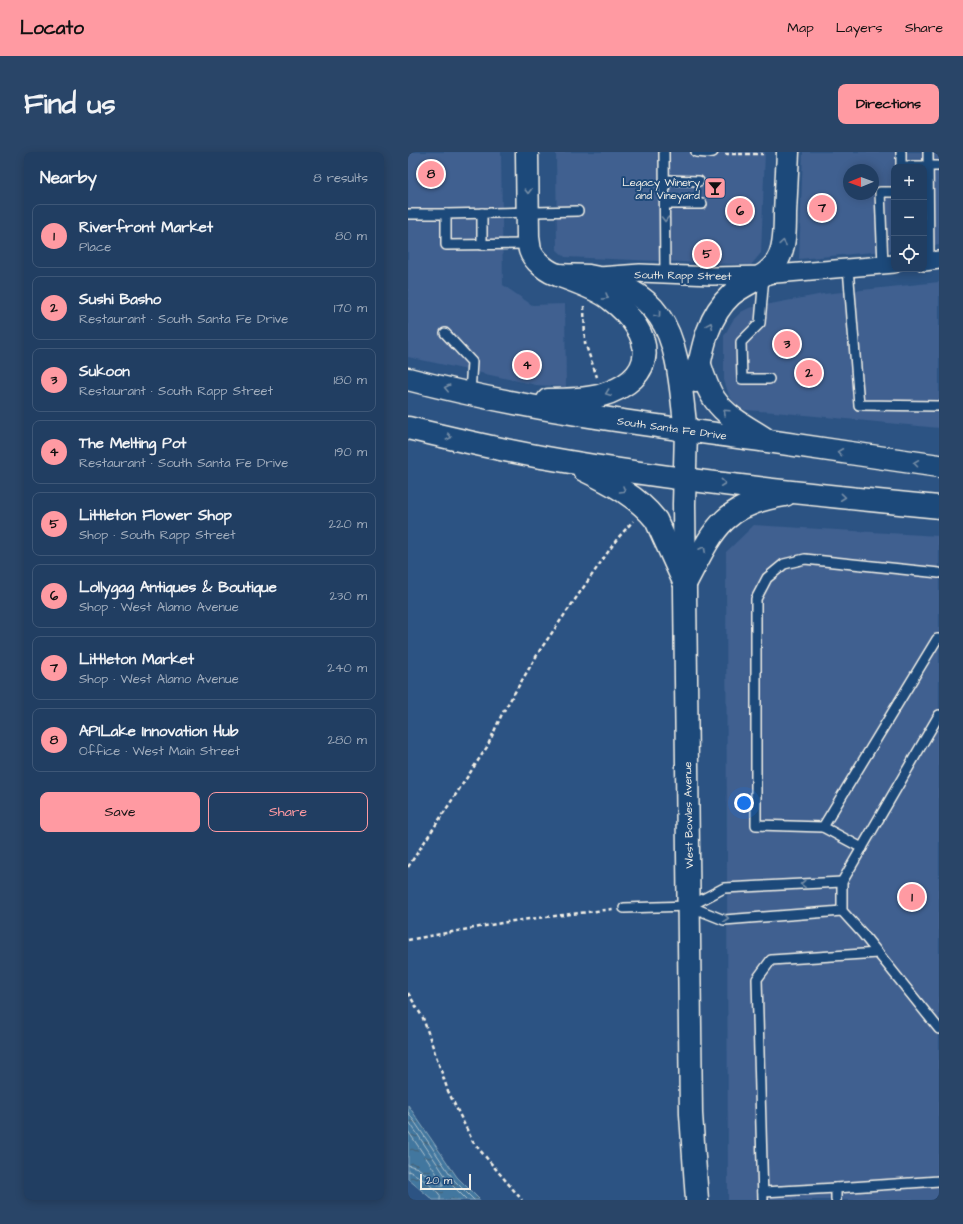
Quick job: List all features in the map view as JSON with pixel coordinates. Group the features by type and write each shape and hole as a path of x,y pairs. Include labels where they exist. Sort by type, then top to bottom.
{"main road":[{"path":"527,152 529,248"},
{"name":"West Bowles Avenue","path":"697,1200 691,1114 684,479 686,430 703,344 710,325 719,308 732,294 764,275 780,256 783,244 788,152"},
{"name":"South Rapp Street","path":"529,248 541,266 552,273 589,276"},
{"path":"496,400 555,400 597,396 609,393 628,383 636,376 644,361 644,341 635,323 627,314 609,297 558,274"},
{"name":"West Bowles Avenue","path":"589,276 619,285 635,293 653,308 663,321 669,332 674,351 686,430"},
{"path":"699,362 705,381 716,401 735,420 770,441"},
{"name":"South Santa Fe Drive","path":"408,379 496,400 548,410 939,466"},
{"path":"408,428 563,460 684,479 939,507"},
{"path":"563,460 624,491 649,511 656,520 685,584"},
{"path":"685,584 711,535 728,516 740,508 755,502 804,493"}],"street":[{"name":"South Rapp Street","path":"589,276 640,273 712,276 764,275 888,265"}],"lane":[{"path":"664,152 665,274"},
{"path":"696,152 713,152"},
{"path":"900,152 901,166 939,166"},
{"path":"927,179 928,152"},
{"path":"665,180 700,180"},
{"path":"888,265 880,192 891,192"},
{"path":"927,200 931,261"},
{"path":"665,204 702,204"},
{"path":"408,214 578,211"},
{"path":"482,213 482,245"},
{"path":"446,214 446,245 482,245 529,248"},
{"path":"848,268 859,405 939,406"},
{"path":"764,275 760,323 741,342 742,379 769,379"},
{"path":"446,333 472,362 470,393"},
{"path":"862,848 823,827 756,825 756,599 767,578 784,564 805,559 939,573"},
{"path":"823,827 937,639 939,639"},
{"path":"939,715 842,882 842,911 939,1029"},
{"path":"689,906 724,888 842,882"},
{"path":"624,908 689,906 724,920 842,911"},
{"path":"878,953 771,960 757,979 763,1196 836,1188 939,1181"},
{"path":"836,1188 836,1200"}],"path":[{"path":"584,305 585,343 598,377"},
{"path":"408,867 487,747 502,714 540,650 617,539 636,517"},
{"path":"408,940 513,921 624,908"},
{"path":"408,992 423,1018 448,1090 473,1142 522,1200"}],"shaded area":[{"path":"408,152 501,152 503,285 532,305 565,304 566,387 536,385 408,357"},
{"path":"556,152 765,152 761,253 751,265 565,257 557,250"},
{"path":"803,152 939,152 939,245 927,247 927,164 891,164 891,250 799,259"},
{"path":"939,282 939,428 745,410 735,404 729,395 724,380 724,336 733,320 741,312 749,308 823,294"},
{"path":"754,525 939,536 939,1200 728,1200 726,552"}],"water":[{"path":"408,1105 457,1177 480,1200 433,1200 408,1179"}],"place":[{"name":"APILake Innovation Hub","path":"431,174"},
{"name":"Legacy Winery and Vineyard","path":"715,188"},
{"name":"Littleton Market","path":"822,208"},
{"name":"Lollygag Antiques & Boutique","path":"740,211"},
{"name":"Littleton Flower Shop","path":"707,254"},
{"name":"Sukoon","path":"787,344"},
{"name":"The Melting Pot","path":"527,365"},
{"name":"Sushi Basho","path":"809,373"},
{"name":"Riverfront Market","path":"912,897"}]}
